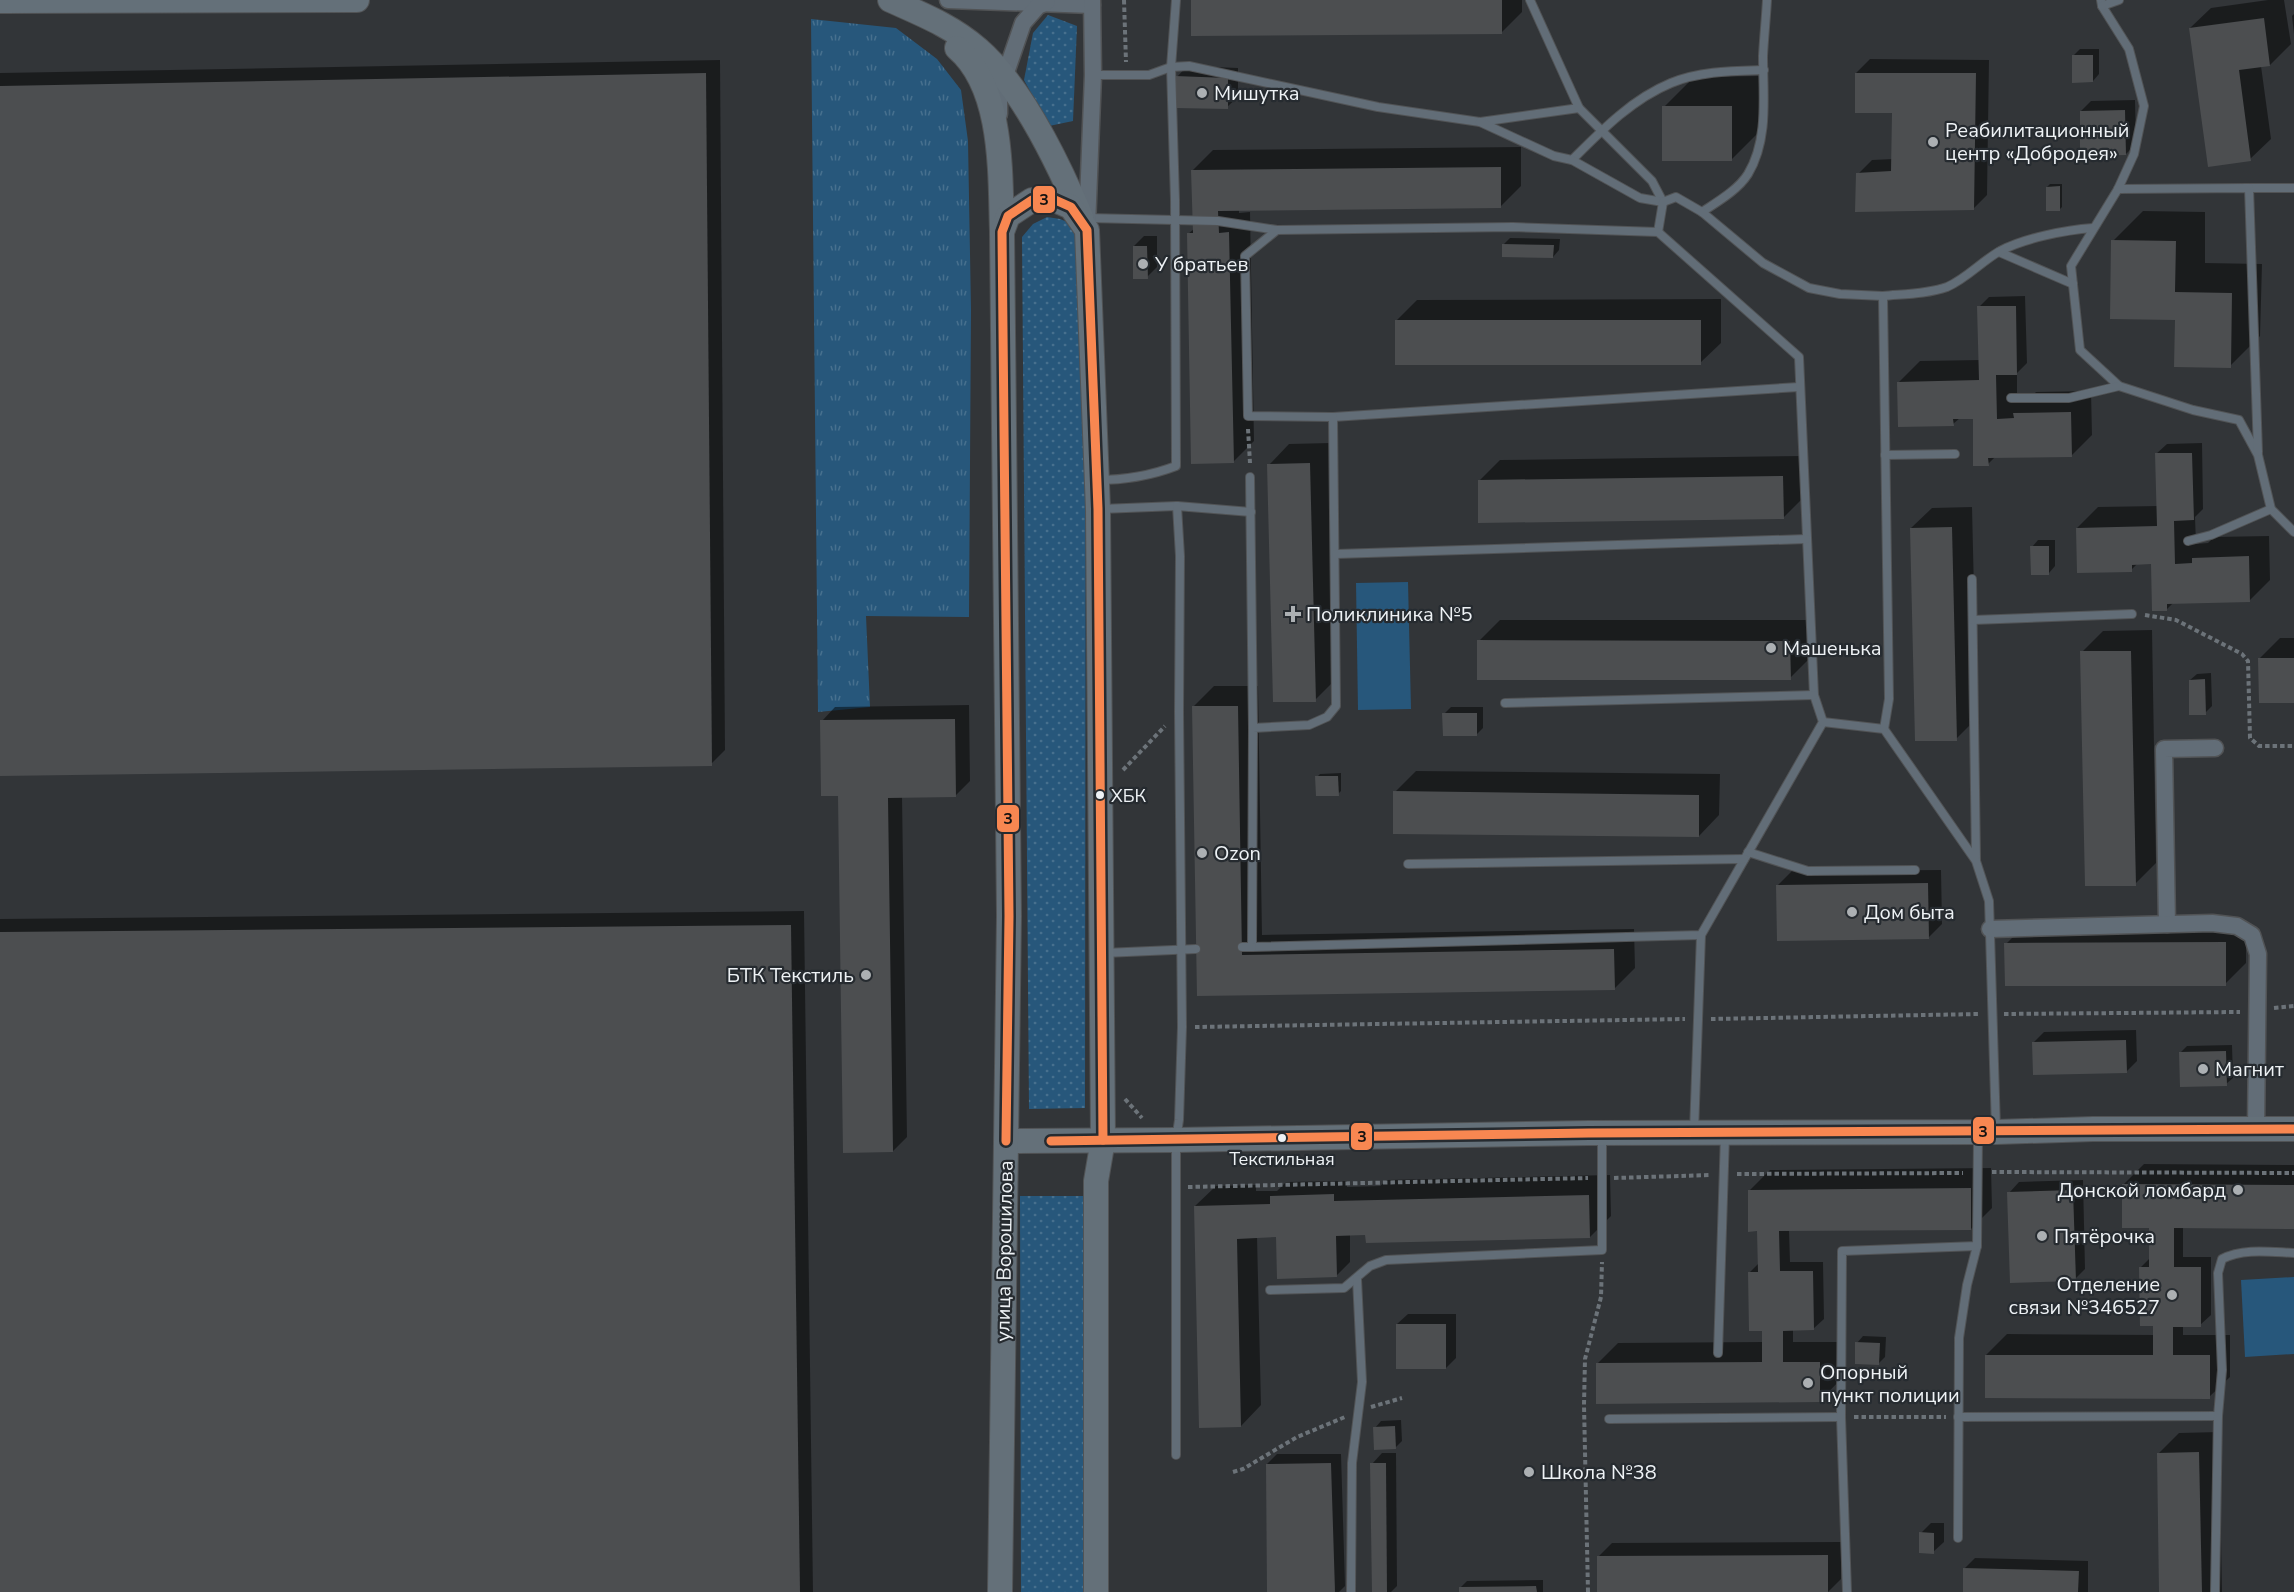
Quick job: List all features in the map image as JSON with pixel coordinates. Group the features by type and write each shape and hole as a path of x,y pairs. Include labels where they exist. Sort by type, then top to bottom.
{"main road":[{"path":"0,1 357,0"},
{"path":"890,0 934,28 970,58 995,85 1026,110 1088,224 1098,509 1102,953 1103,1140 1096,1181 1096,1592"},
{"name":"улица Ворошилова","path":"995,85 1002,232 1009,904 1000,1592"},
{"path":"1002,232 1008,216 1032,200 1053,199 1071,207 1088,224"},
{"path":"1006,1141 1103,1140 1177,1130 1602,1133 2294,1129"}],"street":[{"path":"948,0 1092,3 1093,75 1088,224"},
{"path":"995,85 1023,23 1038,6 1047,2"},
{"path":"2167,924 2164,749 2215,748"},
{"path":"1990,928 2212,923 2237,926 2252,935 2258,954 2256,1129"}],"lane":[{"path":"1097,480 1123,480 1154,475 1176,466 1175,221 1171,67 1176,0"},
{"path":"1530,0 1580,108 1652,181 1663,201 1658,232"},
{"path":"1702,212 1724,197 1747,176 1759,153 1763,111 1767,0"},
{"path":"2119,0 2102,3 2128,49 2144,106 2134,154 2118,189 2071,266 2080,350 2119,386 2193,410 2239,420 2258,455"},
{"path":"1093,75 1149,75 1171,67 1189,66 1378,107 1480,122 1554,156 1572,160 1641,198 1663,201 1676,197 1702,212 1763,263 1809,288 1840,294 1883,296 1931,291 1948,286 1999,252 2020,242 2069,230 2093,228"},
{"path":"1572,160 1629,107 1671,83 1719,71 1764,70"},
{"path":"1480,122 1580,108"},
{"path":"2249,188 2258,455 2271,509 2294,532"},
{"path":"2118,189 2294,188"},
{"path":"1088,224 1218,221 1277,230 1513,227 1658,232 1799,357 1814,695 1823,722 1701,935 1694,1132"},
{"path":"1277,230 1245,256 1248,416 1333,417 1799,387"},
{"path":"1999,252 2073,284"},
{"path":"1883,296 1889,699 1884,729 1976,861 1989,901 1992,1014 1987,1132 1977,1246 1967,1285 1959,1338 1958,1538"},
{"path":"2011,398 2069,398 2119,386"},
{"path":"1253,728 1309,725 1327,717 1336,706 1333,417"},
{"path":"1885,455 1955,453"},
{"path":"1250,477 1253,728 1247,947 1701,935"},
{"path":"1098,509 1177,506 1251,512"},
{"path":"1176,1455 1177,1130 1182,1027 1180,556 1177,506"},
{"path":"2188,541 2211,535 2271,509"},
{"path":"1335,554 1806,539"},
{"path":"1972,579 1976,861"},
{"path":"1973,620 2132,614"},
{"path":"1506,704 1814,695"},
{"path":"1823,722 1884,729"},
{"path":"1408,864 1746,855 1808,872 1915,870"},
{"path":"1102,953 1196,949"},
{"path":"1718,1353 1725,1132"},
{"path":"1270,1290 1344,1288 1370,1266 1386,1260 1602,1250 1602,1133"},
{"path":"1847,1592 1841,1417 1842,1251 1977,1246"},
{"path":"2215,1592 2214,1514 2222,1370 2218,1273 2222,1259 2233,1253 2294,1253"},
{"path":"1352,1592 1352,1463 1362,1382 1357,1279"},
{"path":"1958,1417 2218,1416"},
{"path":"1610,1419 1841,1417"}],"path":[{"path":"1124,0 1126,75"},
{"path":"1248,416 1250,477"},
{"path":"2132,614 2168,617 2242,654 2248,661 2250,738 2259,746 2294,746"},
{"path":"1122,771 1179,712"},
{"path":"1182,1027 2257,1012 2294,1006"},
{"path":"1123,1093 1126,1102 1141,1118 1177,1130"},
{"path":"1588,1592 1584,1405 1586,1359 1601,1297 1602,1250"},
{"path":"1233,1472 1243,1469 1297,1437 1359,1410 1402,1398"},
{"path":"1841,1417 1958,1417"}],"green space":[{"path":"1048,15 1077,26 1073,121 1049,126 1024,80 1033,33"},
{"path":"811,19 896,28 937,59 961,90 968,141 971,310 969,617 866,616 870,707 818,712"},
{"path":"1047,217 1072,224 1086,258 1085,1108 1029,1109 1022,237 1033,224"},
{"path":"1408,582 1411,709 1358,710 1356,583"},
{"path":"1020,1196 1083,1196 1084,1592 1021,1592"},
{"path":"2294,1277 2294,1354 2245,1357 2241,1280"}],"building":[{"path":"1191,0 1502,0 1502,34 1191,36"},
{"path":"2264,18 2270,66 2239,70 2251,161 2208,167 2189,28"},
{"path":"2072,55 2093,55 2093,82 2072,83"},
{"path":"706,73 712,766 0,776 0,86"},
{"name":"Реабилитационный центр «Добродея»","path":"1855,73 1976,73 1974,210 1855,212 1856,173 1891,171 1892,113 1855,113"},
{"name":"Мишутка","path":"1175,76 1228,78 1228,109 1175,108"},
{"path":"1662,106 1732,106 1732,161 1662,161"},
{"path":"2125,110 2126,155 2080,156 2080,111"},
{"path":"1501,167 1501,208 1218,211 1219,233 1229,232 1234,463 1191,464 1187,233 1193,233 1191,170"},
{"path":"2060,186 2060,211 2046,211 2046,187"},
{"path":"2111,240 2176,241 2175,292 2232,293 2231,368 2174,367 2175,320 2110,319"},
{"path":"1502,244 1554,245 1553,258 1502,257"},
{"path":"1133,246 1147,246 1148,279 1133,279"},
{"path":"1977,306 2016,306 2017,375 1996,375 1997,419 2014,418 2013,413 2071,412 2072,457 1988,458 1989,466 1973,466 1973,419 1953,419 1954,426 1898,427 1897,382 1979,380"},
{"path":"1395,320 1701,320 1701,365 1395,365"},
{"path":"2155,453 2192,453 2194,520 2174,521 2175,564 2192,563 2192,558 2249,556 2250,602 2167,604 2167,611 2152,611 2151,564 2132,565 2132,572 2077,573 2076,528 2157,526"},
{"path":"1310,463 1316,702 1273,702 1267,464"},
{"path":"1783,476 1784,519 1478,523 1478,480"},
{"path":"1952,527 1957,741 1915,741 1910,528"},
{"path":"2030,546 2049,546 2049,575 2031,575"},
{"path":"1477,640 1790,641 1791,680 1477,680"},
{"path":"2080,651 2131,651 2136,886 2085,886"},
{"path":"2258,658 2294,658 2294,703 2259,703"},
{"path":"2205,679 2206,715 2189,715 2189,680"},
{"path":"1192,706 1238,706 1242,955 1614,949 1615,990 1197,996"},
{"path":"1442,713 1477,713 1477,736 1443,736"},
{"name":"БТК Текстиль","path":"955,719 956,797 888,798 893,1152 843,1153 838,796 821,796 820,720"},
{"path":"1315,776 1338,776 1339,796 1316,796"},
{"path":"1393,791 1699,795 1699,837 1393,834"},
{"name":"Дом быта","path":"1928,883 1929,939 1777,941 1776,885"},
{"path":"791,925 800,1592 0,1592 0,932"},
{"path":"2226,942 2226,986 2005,986 2004,943"},
{"path":"2126,1040 2127,1073 2033,1075 2032,1042"},
{"name":"Магнит","path":"2226,1051 2227,1086 2180,1087 2179,1052"},
{"path":"2122,1184 2294,1185 2294,1229 2174,1228 2174,1267 2201,1267 2201,1327 2173,1327 2173,1355 2210,1355 2210,1399 1985,1398 1985,1355 2153,1355 2153,1326 2140,1326 2139,1267 2149,1267 2149,1228 2122,1228"},
{"path":"1971,1188 1971,1230 1779,1231 1780,1271 1813,1271 1814,1330 1783,1331 1783,1362 1820,1362 1820,1402 1596,1404 1596,1363 1762,1362 1762,1331 1749,1331 1748,1272 1758,1272 1757,1231 1748,1232 1748,1190"},
{"name":"Пятёрочка","path":"2073,1190 2076,1281 2010,1283 2007,1192"},
{"path":"1334,1194 1334,1201 1589,1195 1590,1238 1366,1243 1365,1235 1336,1236 1337,1277 1277,1279 1276,1237 1237,1239 1241,1427 1199,1428 1194,1206 1270,1204 1270,1196"},
{"path":"1396,1324 1446,1324 1446,1369 1396,1369"},
{"path":"1855,1342 1880,1343 1879,1365 1855,1364"},
{"path":"1395,1426 1396,1449 1374,1450 1373,1427"},
{"path":"2199,1452 2202,1592 2159,1592 2157,1453"},
{"path":"1331,1463 1335,1592 1267,1592 1266,1464"},
{"path":"1370,1463 1386,1463 1387,1592 1372,1592"},
{"path":"1919,1532 1934,1533 1934,1554 1919,1553"},
{"path":"1828,1555 1828,1592 1597,1592 1597,1556"},
{"path":"1963,1568 2079,1571 2078,1592 1963,1592"},
{"path":"1536,1586 1537,1592 1459,1592 1459,1587"}],"transit line":[{"name":"3","path":"1006,1141 1009,916 1002,232 1008,216 1032,200 1053,199 1071,207 1087,230 1098,509 1103,1140"},
{"name":"3","path":"1051,1141 1589,1133 2294,1129"}],"place":[{"name":"Мишутка","path":"1202,93"},
{"name":"Реабилитационный центр «Добродея»","path":"1933,142"},
{"name":"У братьев","path":"1143,264"},
{"name":"Поликлиника №5","path":"1293,614"},
{"name":"Машенька","path":"1771,648"},
{"name":"ХБК","path":"1100,795"},
{"name":"Ozon","path":"1202,853"},
{"name":"Дом быта","path":"1852,912"},
{"name":"БТК Текстиль","path":"866,975"},
{"name":"Магнит","path":"2203,1069"},
{"name":"Текстильная","path":"1282,1138"},
{"name":"Донской ломбард","path":"2238,1190"},
{"name":"Пятёрочка","path":"2042,1236"},
{"name":"Отделение связи №346527","path":"2172,1295"},
{"name":"Опорный пункт полиции","path":"1808,1383"},
{"name":"Школа №38","path":"1529,1472"}]}
